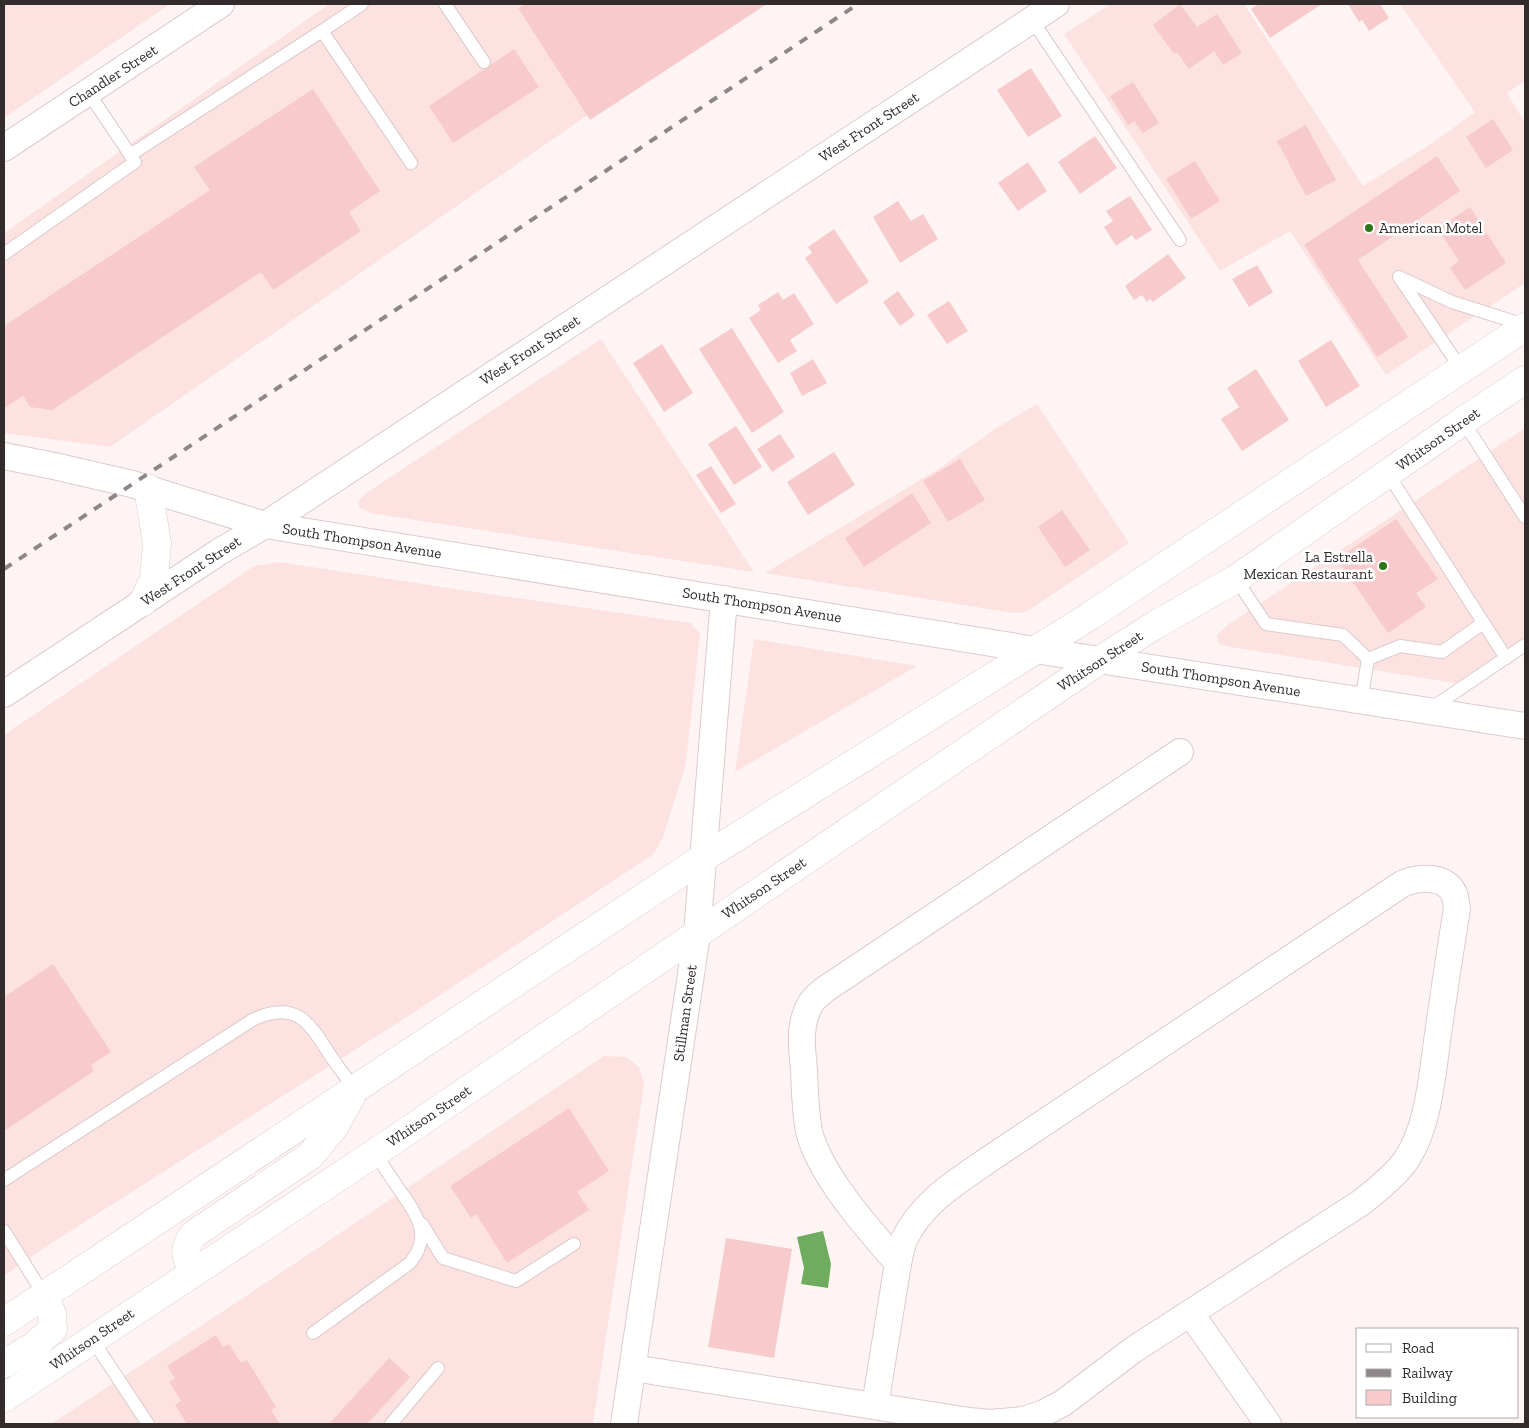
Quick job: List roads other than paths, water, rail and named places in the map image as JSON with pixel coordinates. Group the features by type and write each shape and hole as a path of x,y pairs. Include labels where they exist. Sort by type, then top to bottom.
{"main road":[{"path":"4,1322 703,858 1090,616 1525,326"},
{"name":"Whitson Street","path":"4,1398 374,1153 1100,660 1155,625 1236,579 1525,380"},
{"path":"143,602 154,579 157,543 148,488"},
{"path":"192,1272 186,1255 186,1243 194,1234 310,1156 334,1127 355,1090"},
{"path":"4,1364 34,1346 52,1329 52,1314 44,1295"}],"street":[{"name":"Chandler Street","path":"4,148 221,4"},
{"name":"West Front Street","path":"4,694 219,552 265,525 1056,4"},
{"name":"South Thompson Avenue","path":"4,456 148,488 265,525 1035,650 1525,726"},
{"name":"Stillman Street","path":"624,1424 697,934 724,599"},
{"path":"898,1263 862,1222 837,1186 815,1148 809,1130 801,1043 803,1026 811,1002 824,990 1180,752"},
{"path":"632,1368 969,1421 990,1423 1023,1420 1042,1414 1063,1403 1133,1350 1362,1202 1388,1180 1405,1162 1424,1116 1430,1086 1457,909 1455,895 1448,885 1434,879 1422,878 1402,884 959,1179 938,1197 922,1212 904,1242 898,1263 874,1406"},
{"path":"1191,1314 1268,1424"}],"lane":[{"path":"130,155 362,4"},
{"path":"445,4 484,62"},
{"path":"1032,20 1180,240"},
{"path":"322,31 411,163"},
{"path":"4,254 135,162 88,92"},
{"path":"1461,369 1398,274 1452,302 1525,326"},
{"path":"1463,421 1525,517"},
{"path":"1388,474 1506,658"},
{"path":"1236,579 1266,624 1342,635 1368,659"},
{"path":"1368,659 1400,646 1442,652 1483,623"},
{"path":"1427,711 1525,645"},
{"path":"1361,701 1368,659"},
{"path":"4,1180 254,1019 268,1013 281,1011 293,1014 304,1020 314,1030 355,1090"},
{"path":"374,1153 417,1215 443,1258 516,1281 574,1244"},
{"path":"313,1334 410,1263 417,1255 421,1245 422,1234 417,1215"},
{"path":"4,1231 44,1295"},
{"path":"92,1339 148,1424"},
{"path":"391,1424 438,1368"}],"railway":[{"path":"4,569 858,4"}],"place":[{"name":"American Motel","path":"1369,228"},
{"name":"La Estrella Mexican Restaurant","path":"1383,566"}]}
